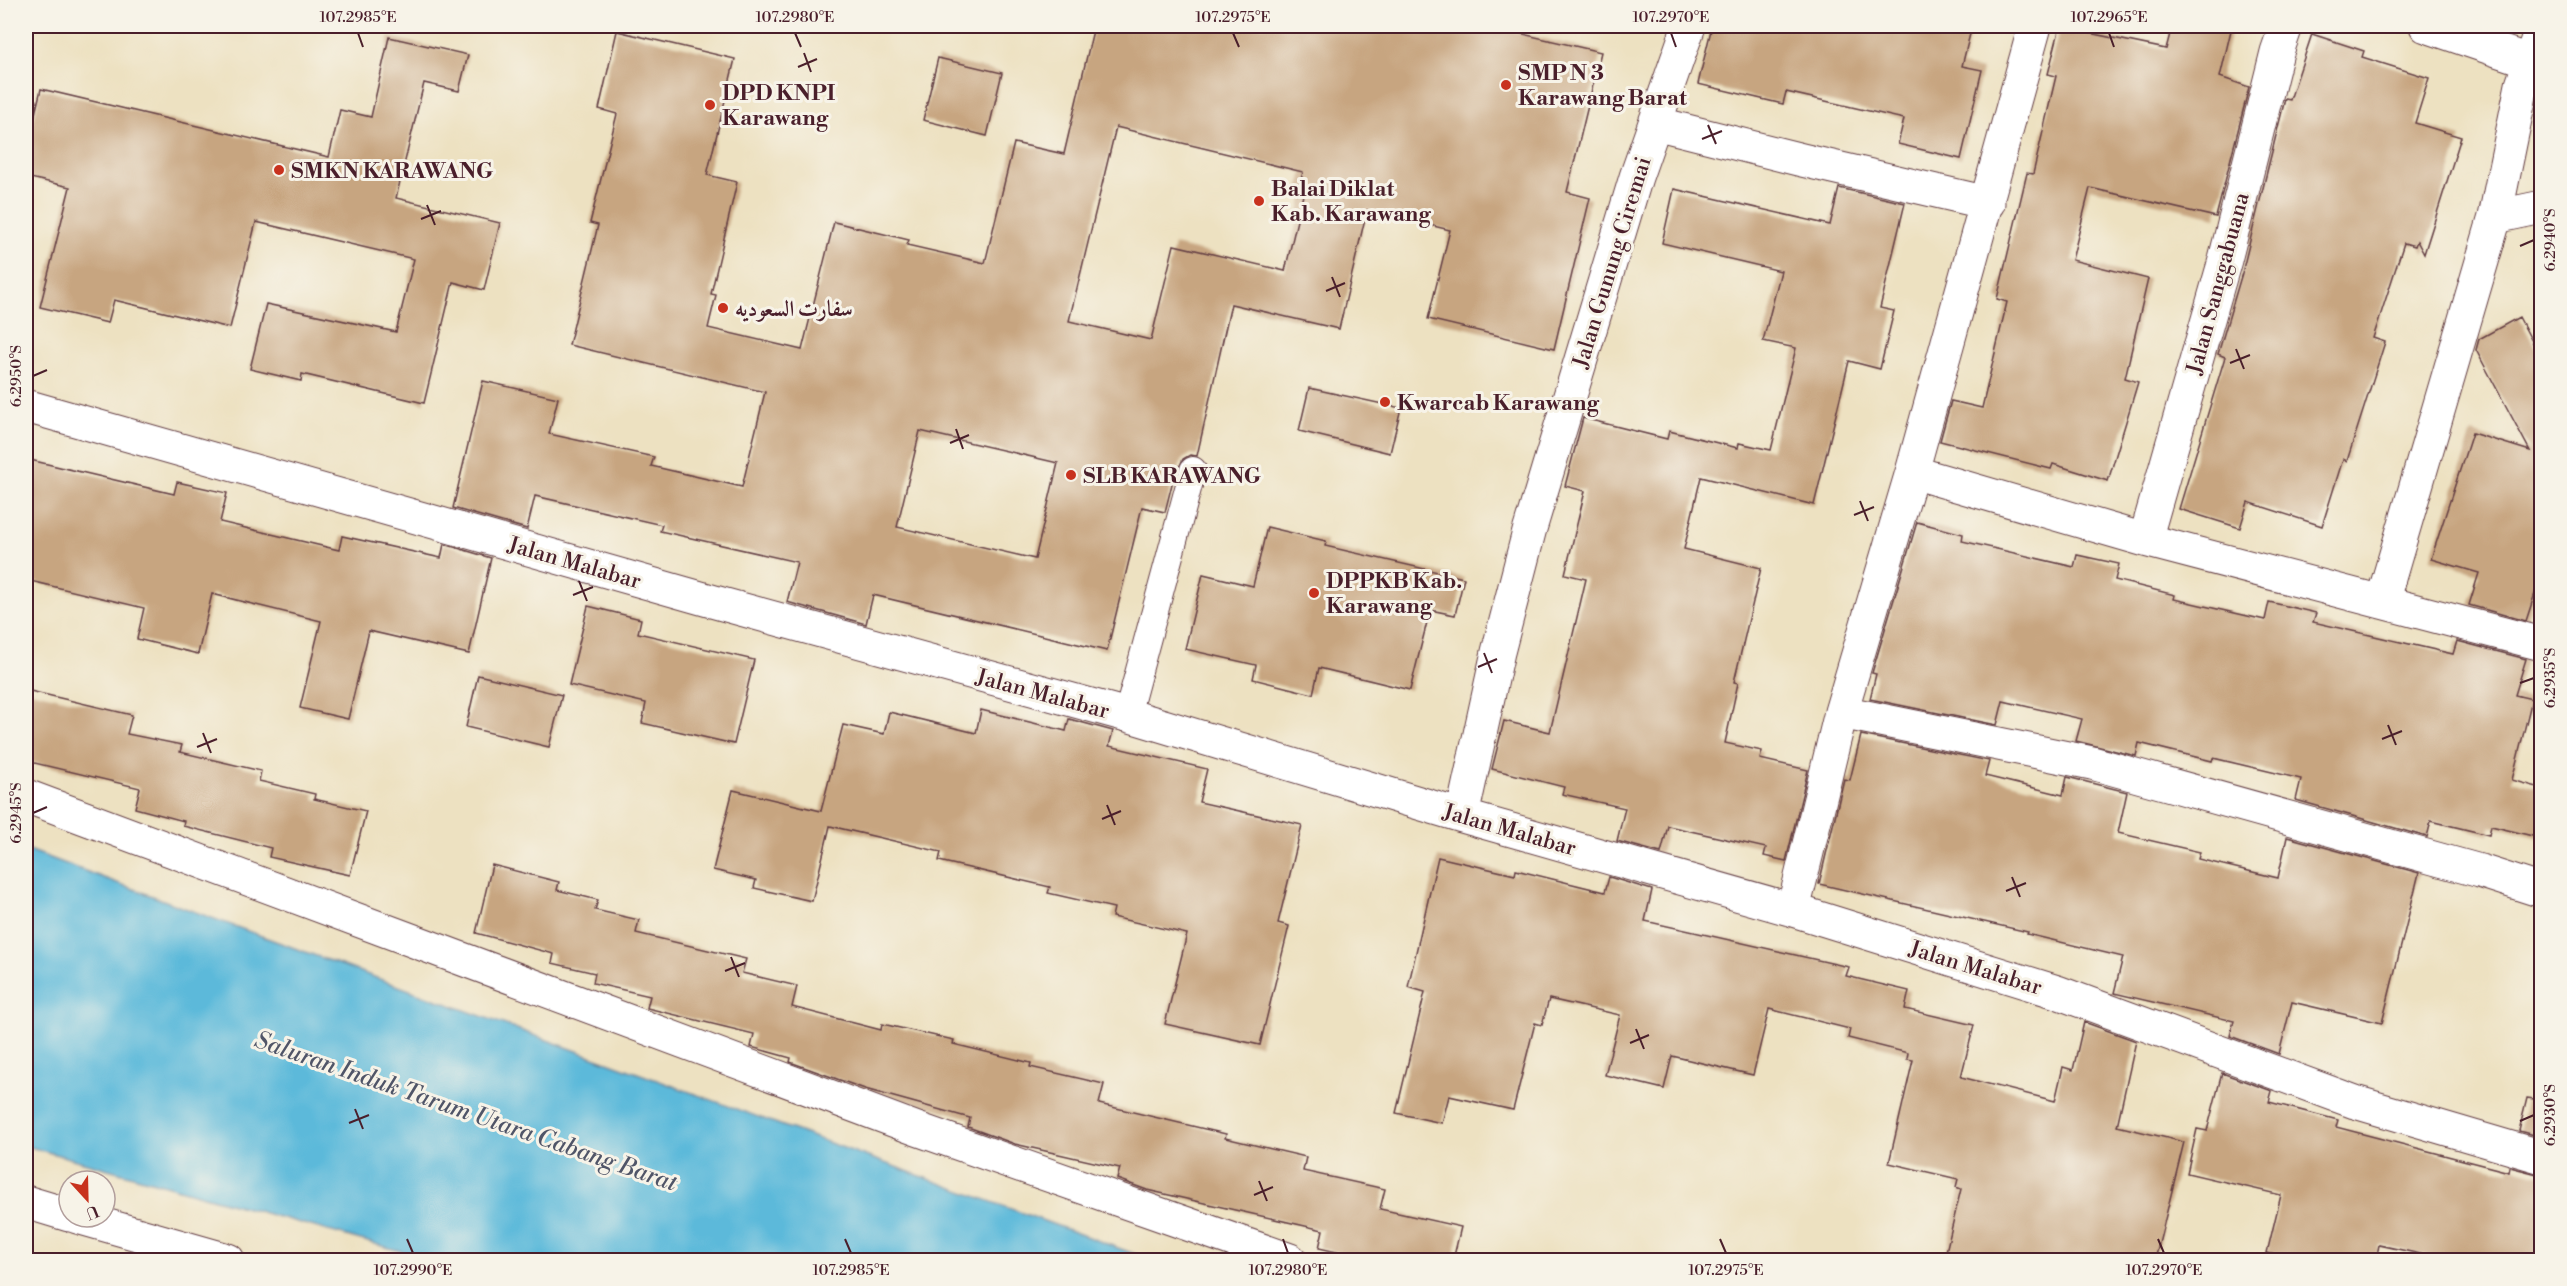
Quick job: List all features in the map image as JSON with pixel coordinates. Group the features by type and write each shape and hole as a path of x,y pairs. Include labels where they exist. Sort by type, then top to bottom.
{"street":[{"name":"Jalan Gunung Ciremai","path":"1462,816 1498,652 1529,532 1636,177 1689,26"},
{"path":"1793,910 1841,712 1912,472 2035,26"},
{"name":"Jalan Sanggabuana","path":"2145,540 2225,260 2277,52 2286,26"},
{"path":"2426,26 2529,61"},
{"path":"2382,602 2496,217 2529,61 2541,26"},
{"path":"1655,123 1988,203"},
{"path":"2496,217 2541,207"},
{"name":"Jalan Malabar","path":"26,405 715,602 1127,715 1462,816 1793,910 2057,992 2355,1102 2541,1157"},
{"path":"1912,472 2145,540 2541,644"},
{"path":"1841,712 2092,763 2480,871 2541,891"},
{"path":"26,796 917,1129 1290,1260"},
{"path":"26,1202 57,1211"},
{"path":"117,1228 228,1260"}],"lane":[{"path":"1127,715 1192,470"}],"water":[{"name":"Saluran Induk Tarum Utara Cabang Barat","path":"26,849 1151,1260 432,1260 117,1172 117,1169 108,1169 26,1146"}],"building":[{"path":"1094,26 1488,26 1601,52 1567,192 1590,198 1554,349 1428,319 1450,230 1367,210 1339,329 1231,304 1197,456 1190,455 1183,459 1175,472 1165,512 1142,507 1107,651 873,595 866,624 787,602 797,562 660,531 662,525 535,496 527,529 453,508 483,381 558,398 549,434 654,457 651,466 742,487 765,392 569,345 598,225 590,223 617,114 599,109 617,31 735,59 707,175 737,182 711,294 716,295 708,328 802,350 834,222 909,240 907,245 985,263 1014,143 1064,154","holes":["1116,127 1303,172 1297,194 1303,195 1285,271 1174,245 1151,340 1069,321","920,431 1058,463 1035,559 897,527"]},
{"path":"1712,26 1972,26 1962,66 1982,70 1961,159 1898,144 1904,119 1786,92 1783,104 1698,84"},
{"path":"2172,26 2232,26 2220,77 2249,87 2216,217 2090,188 2072,260 2148,279 2125,378 2138,382 2108,481 2053,464 2051,469 1940,441 1951,401 1982,408 2007,302 1997,299 2027,173 2033,174 2056,76 2048,74 2060,27 2166,49"},
{"path":"2312,34 2364,51 2362,57 2429,78 2415,123 2461,137 2424,254 2417,241 2415,246 2404,243 2373,338 2385,342 2347,461 2343,459 2322,526 2248,502 2240,528 2179,509 2225,357 2218,354 2242,273 2285,99 2290,100"},
{"path":"389,37 468,55 459,91 424,83 396,198 500,223 484,290 453,282 424,403 302,374 301,381 250,369 266,304 396,332 414,259 256,222 230,328 114,300 108,323 40,307 70,187 26,177 26,152 41,89 329,157 340,110 371,117"},
{"path":"938,58 1002,73 987,136 923,120"},
{"path":"1839,188 1905,203 1880,308 1894,311 1880,369 1849,361 1814,505 1701,477 1684,549 1761,568 1734,682 1738,683 1725,743 1762,751 1760,759 1808,770 1786,861 1764,856 1766,848 1668,826 1661,853 1617,841 1625,808 1562,794 1564,787 1492,769 1504,721 1550,732 1586,579 1565,574 1585,491 1565,486 1583,418 1667,439 1669,431 1738,448 1739,443 1771,450 1796,348 1763,341 1781,271 1662,243 1674,189 1830,225"},
{"path":"2519,317 2541,358 2541,575 2526,621 2469,605 2479,573 2431,559 2472,433 2530,451 2476,350 2479,339"},
{"path":"1309,388 1401,408 1390,453 1299,431"},
{"path":"26,459 174,494 177,482 227,493 220,522 339,550 342,536 441,558 444,544 491,558 469,654 369,631 348,719 300,708 321,621 212,594 198,654 137,639 144,608 26,580"},
{"path":"1917,522 1963,534 1962,541 2074,567 2077,555 2119,564 2115,580 2175,595 2174,599 2265,620 2269,602 2316,613 2313,622 2453,654 2457,641 2526,659 2515,695 2532,699 2512,780 2541,788 2541,838 2491,826 2489,835 2431,821 2427,837 2296,800 2301,779 2139,743 2136,756 2076,741 2082,719 2003,701 1997,725 1870,699 1876,674 1872,673"},
{"path":"1267,527 1326,541 1325,546 1464,578 1455,615 1430,610 1410,690 1319,668 1313,694 1253,679 1256,665 1185,649 1203,574 1253,586"},
{"path":"588,606 641,619 638,633 754,660 734,744 642,723 646,703 569,685"},
{"path":"478,675 562,695 549,747 466,727"},
{"path":"26,690 132,715 127,734 182,745 180,752 261,771 259,781 315,794 314,799 366,811 350,875 269,857 271,848 183,826 184,821 135,808 140,788 26,761"},
{"path":"981,710 1066,731 1069,719 1113,731 1109,746 1207,769 1199,802 1302,825 1278,923 1289,926 1260,1045 1165,1024 1187,934 1112,917 1114,908 1048,893 1050,887 939,861 941,852 830,826 812,901 754,888 756,880 713,870 733,790 821,811 843,725 884,734 889,712 976,733"},
{"path":"1861,735 1989,761 1985,776 2063,795 2067,777 2127,792 2118,833 2200,852 2198,859 2278,878 2287,837 2419,873 2382,1023 2292,1002 2279,1054 2230,1036 2234,1021 2114,993 2123,957 2027,934 2028,932 1819,884 1844,779 1850,780"},
{"path":"1438,857 1515,875 1516,870 1605,892 1609,877 1652,890 1645,921 1849,967 1846,976 1909,991 1905,1009 1974,1025 1961,1077 2055,1101 2063,1067 2073,1070 2084,1022 2136,1041 2117,1126 2184,1142 2155,1260 1944,1260 1961,1189 1956,1187 1958,1179 1889,1163 1913,1060 1907,1059 1908,1053 1848,1038 1850,1029 1769,1009 1753,1075 1672,1056 1664,1089 1605,1075 1620,1015 1549,999 1542,1025 1535,1023 1513,1110 1449,1096 1442,1123 1396,1113 1425,992 1408,987"},
{"path":"492,865 559,882 557,890 598,900 595,910 639,920 636,933 746,959 742,973 797,986 792,1007 881,1030 882,1024 954,1040 953,1044 1031,1063 1030,1067 1104,1084 1099,1104 1226,1134 1225,1138 1306,1157 1303,1171 1385,1189 1380,1209 1461,1227 1453,1260 1372,1260 1319,1248 1323,1230 1147,1190 1117,1179 1120,1168 1015,1144 968,1127 970,1118 865,1089 790,1062 791,1058 751,1047 754,1034 647,1008 650,996 593,983 595,973 552,963 554,954 476,933"},
{"path":"2222,1073 2272,1091 2269,1102 2338,1120 2336,1127 2509,1172 2510,1167 2541,1175 2541,1239 2536,1260 2448,1260 2379,1245 2376,1260 2298,1260 2267,1253 2281,1195 2187,1173 2197,1129 2207,1131"},
{"path":"2527,1098 2541,1100 2541,1137 2519,1131"}],"place":[{"name":"SMP N 3 Karawang Barat","path":"1506,85"},
{"name":"DPD KNPI Karawang","path":"710,105"},
{"name":"SMKN KARAWANG","path":"279,170"},
{"name":"Balai Diklat Kab. Karawang","path":"1259,201"},
{"name":"سفارت السعوديه","path":"723,308"},
{"name":"Kwarcab Karawang","path":"1385,402"},
{"name":"SLB KARAWANG","path":"1071,475"},
{"name":"DPPKB Kab. Karawang","path":"1314,593"}]}
